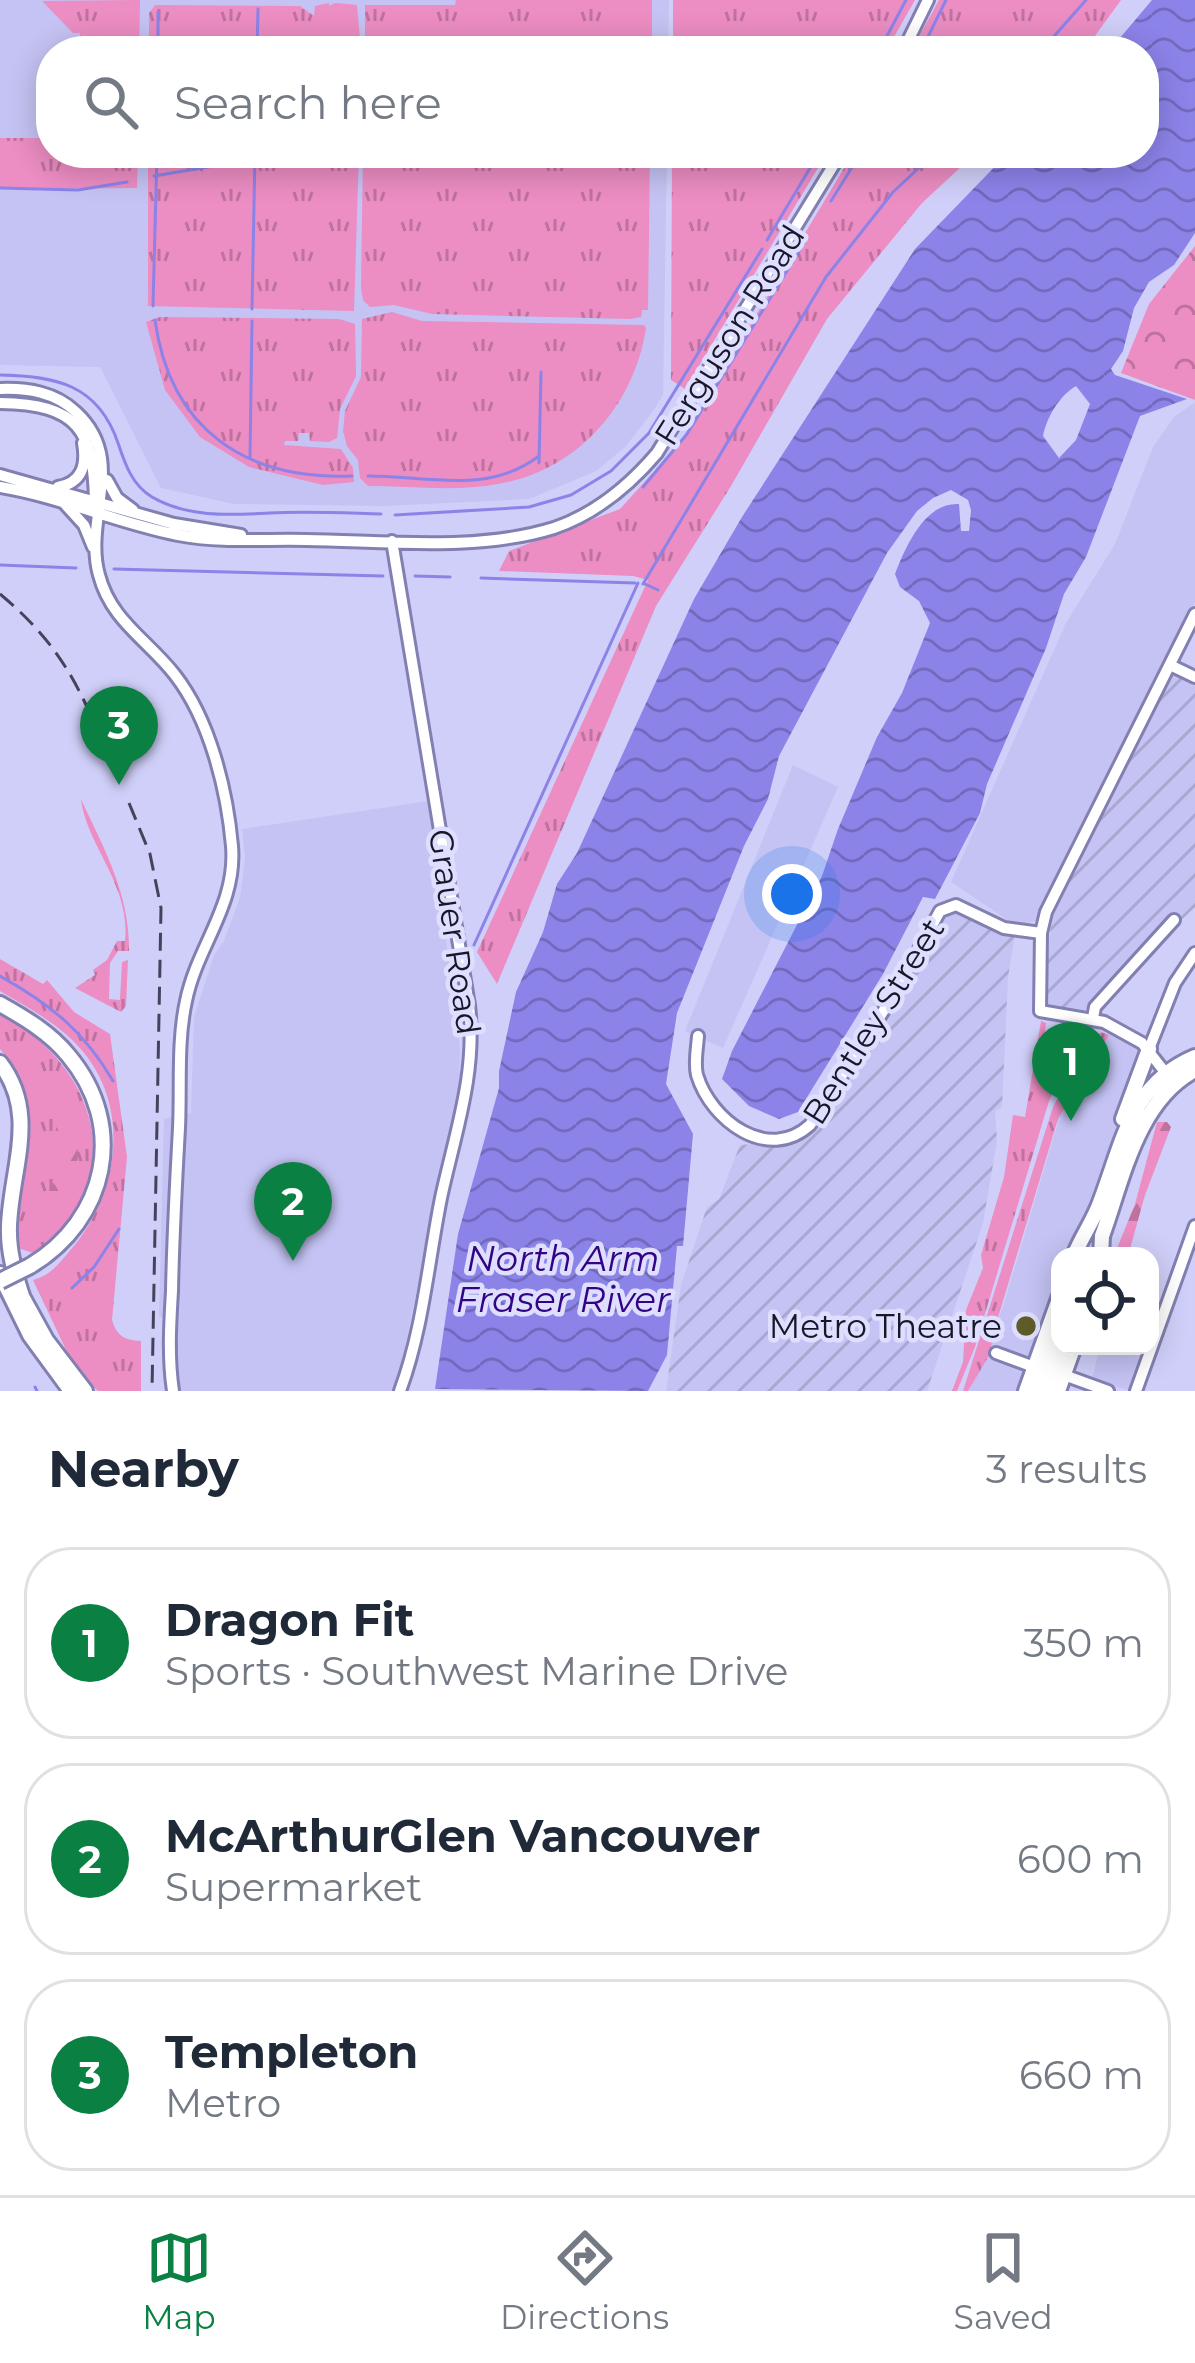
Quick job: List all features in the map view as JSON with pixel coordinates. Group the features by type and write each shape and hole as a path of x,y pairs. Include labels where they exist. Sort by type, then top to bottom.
{"main road":[{"path":"0,1004 42,1030 71,1058 91,1091 102,1129 101,1166 87,1210 65,1240 30,1266 0,1278 85,1391"},
{"path":"1124,1136 1123,1118 1149,1048"},
{"path":"1097,1247 1096,1234 1124,1136 1144,1094 1195,1057"},
{"path":"0,1063 14,1083 22,1111 9,1238 16,1298"},
{"path":"1089,1247 1169,1078 1195,1070"},
{"path":"1083,1247 1096,1234"},
{"path":"0,1250 37,1347 71,1391"},
{"path":"1026,1391 1051,1321"},
{"path":"1036,1391 1051,1350"},
{"path":"1046,1391 1060,1355"},
{"path":"1058,1391 1071,1355"}],"street":[{"path":"910,36 928,0"},
{"name":"Ferguson Road","path":"293,539 488,540 559,526 602,504 638,476 676,429 832,168"},
{"path":"0,389 32,390 68,405 93,433 117,498 153,518"},
{"path":"0,403 36,404 68,420 84,435 94,457 96,562"},
{"path":"47,487 70,484 83,470 83,444 68,420"},
{"path":"98,505 104,472"},
{"path":"0,475 47,487 164,532 212,541 293,539"},
{"path":"0,487 197,529 293,539"},
{"path":"62,501 87,531 104,590 120,619 174,674 196,710 215,764 232,852 227,900 194,975 182,1031 170,1331 173,1391"},
{"name":"Grauer Road","path":"392,541 472,1045 469,1081 421,1313 400,1391"},
{"path":"1169,1078 1149,1048 1093,1018 1039,1010 1041,933 1064,874 1195,614"},
{"path":"1170,665 1195,677"},
{"name":"Bentley Street","path":"698,1036 697,1073 714,1109 738,1130 764,1139 799,1135 893,995 940,910 956,905 1004,928 1041,933"},
{"path":"1093,1018 1095,1007 1174,920"},
{"path":"1149,1048 1175,983 1195,953"},
{"path":"1136,1391 1195,1226"},
{"path":"1178,1277 1195,1278"},
{"path":"996,1353 1034,1367"},
{"path":"1064,1375 1108,1391"}],"shaded area":[{"path":"0,0 669,0 668,36 36,36 36,168 667,168 663,395 625,447 596,471 529,499 384,506 234,504 161,488 100,367 0,365"},
{"path":"1195,402 1195,602 1036,921 1015,925 951,882 1066,623 1115,544 1153,447 1174,417"},
{"path":"1173,675 1195,684 1195,907 1174,927 1166,926 1087,1010 1049,1008 1044,1001 1052,913"},
{"path":"793,765 838,787 723,1048 685,1031"},
{"path":"428,801 460,1048 459,1084 392,1391 178,1391 176,1318 159,1317 164,1119 191,1113 194,1017 240,897 245,857 242,829"},
{"path":"952,910 998,932 1015,934 1008,977 1002,1107 995,1111 997,1141 983,1223 927,1391 666,1391 681,1285 707,1207 719,1199 740,1145 798,1140 811,1130 942,914"},
{"path":"1111,1032 1137,1049 1138,1065 1073,1247 1051,1247 1051,1309 1022,1391 969,1391 1003,1307 1060,1116"},
{"path":"1098,1355 1142,1355 1128,1390 1092,1379"}],"green space":[{"path":"140,0 139,36 80,36 42,1"},
{"path":"456,0 652,0 652,36 365,36 365,5 455,5"},
{"path":"673,0 915,0 895,36 673,36"},
{"path":"939,0 1121,0 1095,36 919,36"},
{"path":"155,5 300,6 314,16 315,6 357,5 360,36 149,36 149,13"},
{"path":"0,138 36,138 36,168 138,168 137,188 0,189"},
{"path":"148,168 359,168 354,311 148,306"},
{"path":"363,168 650,168 648,310 642,310 641,317 432,314 394,305 370,307 361,287"},
{"path":"672,168 818,168 685,389 671,380"},
{"path":"844,168 960,168 922,203 827,319 656,606 497,984 477,952 648,580 499,571 509,551 620,509 679,444"},
{"path":"1195,246 1195,400 1121,373 1149,304"},
{"path":"392,312 422,321 646,328 629,383 615,408 597,430 553,465 527,477 482,486 368,486 347,446 345,411 361,377 362,319"},
{"path":"160,317 339,319 355,324 356,376 340,409 337,438 310,441 309,433 299,433 298,441 284,445 341,449 353,468 354,482 323,485 249,467 200,437 165,390 146,322"},
{"path":"81,799 114,872 125,910 129,951 118,951 110,963 109,999 120,1000 122,962 128,960 126,1006 121,1012 75,988 95,975 93,970 107,960 117,941 125,941 121,902"},
{"path":"0,959 43,984 47,980 74,1012 110,1034 127,1157 112,1320 122,1336 141,1341 141,1391 98,1391 75,1369 33,1280 60,1262 97,1209 107,1184 113,1132 102,1081 88,1058 59,1028 0,991"},
{"path":"0,1014 29,1032 73,1080 92,1137 91,1168 81,1199 58,1232 33,1253 18,1248 16,1236 30,1117 17,1072 0,1049"},
{"path":"1041,1021 1046,1023 1046,1054 1060,1066 1081,1023 1093,1026 1049,1101 975,1347 957,1391 952,1391 963,1362 966,1310 983,1268 981,1255 1004,1177 1013,1115 1025,1117"},
{"path":"1101,1032 1109,1035 1058,1119 990,1354 968,1391 963,1391 1053,1107 1078,1059"},
{"path":"59,1097 71,1103 76,1170 65,1198 40,1227 34,1224 36,1215 61,1162 55,1122"},
{"path":"1157,1122 1167,1122 1171,1127 1131,1247 1118,1247 1135,1204"}],"water":[{"name":"North Arm Fraser River","path":"1152,0 1195,0 1195,233 1174,265 1149,282 1134,308 1123,351 1111,369 1115,375 1187,399 1140,416 1086,557 1064,594 987,784 980,813 935,899 923,897 883,974 798,1112 779,1119 749,1106 722,1079 822,876 877,737 902,693 930,623 919,601 900,587 895,574 905,551 927,518 947,505 959,504 961,531 969,531 968,500 951,490 917,511 887,553 779,756 768,799 744,846 677,1013 666,1084 693,1134 667,1355 648,1391 435,1389 458,1234 499,1088 516,992 543,932 557,884 577,853 694,599 915,249 993,168 1159,168 1159,36 1122,36","holes":["1076,386 1090,404 1076,440 1059,458 1043,436 1055,408"]}],"waterway":[{"path":"887,36 906,0"},
{"path":"928,36 946,0"},
{"path":"1054,36 1086,0"},
{"path":"257,36 258,9"},
{"path":"158,12 158,36"},
{"path":"153,306 157,168"},
{"path":"154,176 202,168"},
{"path":"252,309 255,168"},
{"path":"767,240 810,168"},
{"path":"831,201 852,168"},
{"path":"643,584 826,277 893,192 919,168"},
{"path":"0,188 78,190 127,182"},
{"path":"643,487 687,434 807,238"},
{"path":"395,515 529,507 571,495 611,471 649,433 762,249"},
{"path":"155,320 163,358 177,391 219,440 278,469 352,476"},
{"path":"250,457 252,321"},
{"path":"539,463 541,372"},
{"path":"0,375 56,381 86,396 109,423 134,480 166,504 225,514 381,514"},
{"path":"368,476 478,479 499,476 539,456"},
{"path":"0,565 76,568"},
{"path":"114,569 383,576"},
{"path":"415,576 450,577"},
{"path":"481,578 635,583"},
{"path":"474,945 638,583"},
{"path":"645,584 658,590"},
{"path":"0,976 64,1020 113,1081"},
{"path":"72,1288 94,1267 119,1229"},
{"path":"35,1387 37,1391"}],"railway":[{"path":"0,594 39,632 67,670 111,761"},
{"path":"129,803 150,854 161,908 152,1391"}],"place":[{"name":"Templeton","path":"119,785"},
{"name":"Dragon Fit","path":"1071,1121"},
{"name":"McArthurGlen Vancouver","path":"293,1261"},
{"name":"Metro Theatre","path":"1026,1326"}]}
